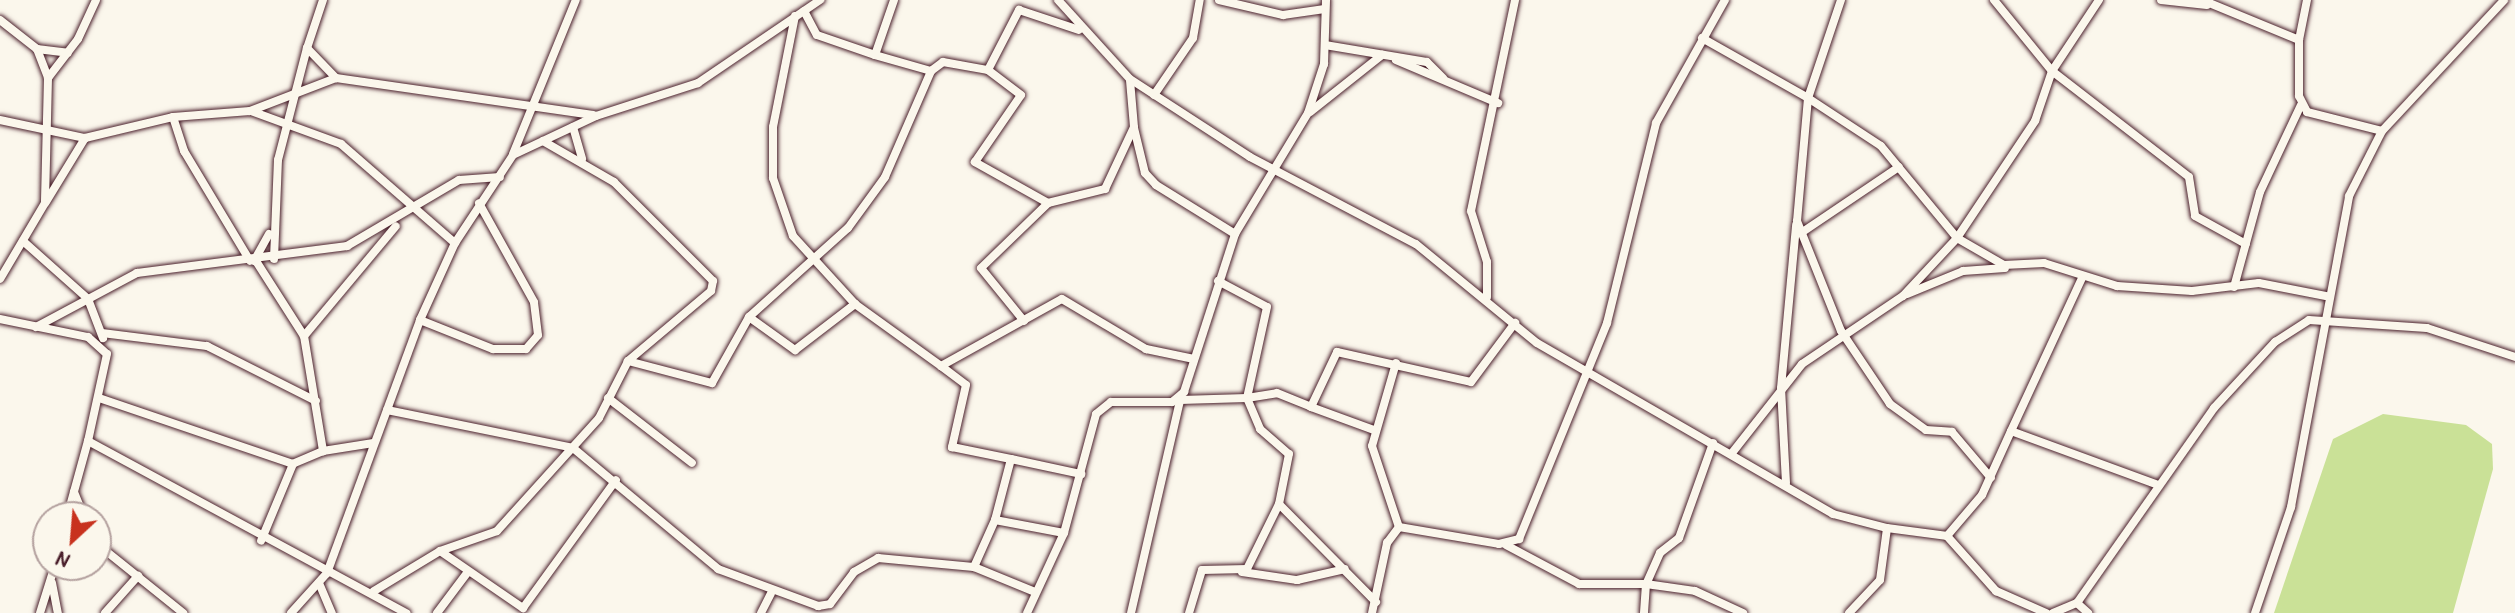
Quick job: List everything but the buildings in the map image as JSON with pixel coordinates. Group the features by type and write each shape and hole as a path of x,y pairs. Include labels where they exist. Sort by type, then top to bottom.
{"street":[{"path":"48,78 68,53 96,0"},
{"path":"265,272 273,259 270,233 287,121 323,0"},
{"path":"291,613 327,573 420,320 455,243 513,155 576,0"},
{"path":"513,155 596,116 698,83 819,0"},
{"path":"875,55 894,0"},
{"path":"1058,0 1080,31 1130,79 1276,171 1385,226 1487,297 1515,323 1585,369 1786,483 1833,514 1887,528 1947,536 2008,600 2046,613"},
{"path":"1154,95 1193,38 1200,0"},
{"path":"1131,613 1180,400 1218,281 1235,234 1276,171 1308,113 1325,45 1325,5 1283,15 1219,0"},
{"path":"1487,297 1487,262 1471,211 1498,103 1515,0"},
{"path":"1504,544 1519,539 1620,283 1656,123 1725,0"},
{"path":"1786,483 1781,388 1808,98 1841,0"},
{"path":"1994,0 2052,71 2184,171 2197,191 2195,216 2246,244"},
{"path":"1903,296 1957,238 2035,121 2052,71 2099,0"},
{"path":"2161,0 2214,5"},
{"path":"2202,0 2299,40"},
{"path":"2234,287 2260,192 2301,105 2299,40 2307,0"},
{"path":"2255,613 2291,507 2322,316 2343,214 2382,131 2504,0"},
{"path":"988,70 1019,10 1080,31"},
{"path":"800,13 817,35 931,71"},
{"path":"800,13 770,157 793,236 855,304 966,385 952,447 1081,474"},
{"path":"0,20 37,49 68,53"},
{"path":"1702,38 1869,136 1899,167 1957,238 2013,267"},
{"path":"1325,45 1427,62 1443,78 1498,103"},
{"path":"307,48 336,78"},
{"path":"37,49 48,78 45,203"},
{"path":"1308,113 1385,55"},
{"path":"628,361 712,383 749,317 815,261 885,177 931,71 943,62 988,70 1021,95 975,162 1048,203"},
{"path":"1,122 45,134 85,138 173,117 250,111 336,78 532,110 596,116"},
{"path":"1130,79 1134,127 1145,173 1156,185 1235,234"},
{"path":"2301,105 2382,131"},
{"path":"250,111 287,121 359,156 455,243"},
{"path":"173,117 184,151 304,336 323,451"},
{"path":"573,127 582,159"},
{"path":"1024,321 981,268 1048,203 1102,193 1134,127"},
{"path":"0,279 85,138"},
{"path":"374,591 440,551 497,531 573,448 608,398 628,361 711,291 713,281 650,214 582,159 543,141"},
{"path":"1801,233 1899,167"},
{"path":"304,336 414,208 459,180 500,177"},
{"path":"420,320 493,349 526,349 538,335 534,302 479,203"},
{"path":"36,327 154,268 273,259 347,246 400,221"},
{"path":"1797,221 1841,331 1890,404 1926,430 1952,432 1991,478"},
{"path":"253,261 270,233"},
{"path":"23,241 88,299 107,354 99,398 71,501"},
{"path":"1732,453 1781,388 1841,331 1903,296 1963,271 2044,263 2083,276 2148,289 2272,284 2326,296"},
{"path":"1947,536 1991,478 2083,276"},
{"path":"1218,281 1267,307 1247,398 1260,429 1289,454 1279,504 1242,572"},
{"path":"941,366 1062,299 1146,349 1194,359"},
{"path":"749,317 795,350 855,304"},
{"path":"2053,613 2062,613 2077,603 2156,484 2275,342 2322,316 2427,328 2515,357"},
{"path":"0,319 88,337 107,354"},
{"path":"1311,407 1337,352 1471,382 1515,323"},
{"path":"102,333 207,346 316,401"},
{"path":"1396,363 1374,430 1373,456 1399,527"},
{"path":"1027,613 1064,533 1081,474 1088,427 1102,408 1281,393 1374,430"},
{"path":"99,398 293,464 323,451 373,443"},
{"path":"608,398 692,463"},
{"path":"387,410 573,448 616,480 699,556 771,593 830,604 836,613"},
{"path":"2011,431 2156,484"},
{"path":"88,441 261,541 327,573 374,591 406,613"},
{"path":"1644,613 1646,584 1660,553 1679,538 1713,443"},
{"path":"974,567 995,520 1011,459"},
{"path":"261,541 293,464"},
{"path":"440,551 515,607 530,604 616,480"},
{"path":"74,491 78,501"},
{"path":"1279,504 1376,602"},
{"path":"995,520 1064,533"},
{"path":"1399,527 1504,544 1571,582 1646,584 1695,591 1743,613"},
{"path":"1372,613 1387,543 1399,527"},
{"path":"1868,613 1868,600 1884,567 1887,528"},
{"path":"112,556 183,613"},
{"path":"830,604 854,572 878,558 913,556 974,567 1035,592"},
{"path":"1189,613 1205,567 1297,580 1345,569"},
{"path":"437,613 467,573"},
{"path":"105,613 138,576"},
{"path":"40,613 51,581"},
{"path":"51,581 58,613"},
{"path":"319,583 332,613"},
{"path":"761,613 771,593"},
{"path":"1849,613 1868,600"},
{"path":"2077,603 2088,613"}],"green space":[{"path":"2383,414 2466,425 2492,444 2493,469 2453,613 2274,613 2333,439"}]}
